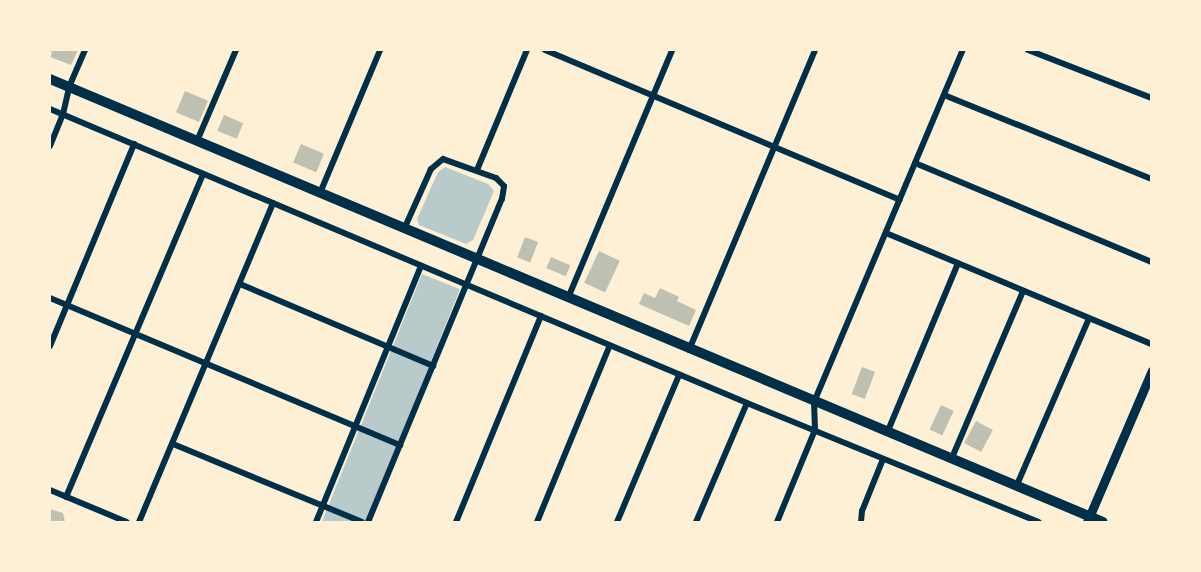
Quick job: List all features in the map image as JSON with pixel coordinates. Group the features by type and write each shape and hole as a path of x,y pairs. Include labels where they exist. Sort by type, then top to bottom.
{"main road":[{"path":"50,79 1088,519 1103,522"}],"street":[{"path":"50,146 63,114 69,87 85,50"},
{"path":"197,141 236,50"},
{"path":"319,193 380,50"},
{"path":"477,170 527,50"},
{"path":"544,50 900,200"},
{"path":"568,298 672,50"},
{"path":"689,350 815,50"},
{"path":"777,522 815,430 814,402 963,50"},
{"path":"1028,50 1152,98"},
{"path":"944,95 1152,179"},
{"path":"50,109 679,375 1039,522"},
{"path":"50,346 134,144"},
{"path":"368,522 504,190 500,180 447,159 436,163 404,229"},
{"path":"915,163 1152,262"},
{"path":"66,497 203,174"},
{"path":"139,522 273,203"},
{"path":"886,233 1152,344"},
{"path":"887,433 958,263"},
{"path":"316,522 421,266"},
{"path":"240,284 433,366"},
{"path":"950,460 1023,291"},
{"path":"50,298 400,445"},
{"path":"456,522 541,316"},
{"path":"1015,488 1089,318"},
{"path":"537,522 610,345"},
{"path":"1088,519 1152,370"},
{"path":"617,522 679,375"},
{"path":"696,522 747,403"},
{"path":"173,444 362,522"},
{"path":"861,522 862,511 883,459"},
{"path":"50,490 127,522"}],"shaded area":[{"path":"445,167 488,184 494,191 473,240 466,244 419,225 417,219 438,172"},
{"path":"422,274 460,289 366,522 322,522"}],"building":[{"path":"50,50 78,50 71,65 50,57 52,53"},
{"path":"185,91 208,101 199,122 176,112"},
{"path":"224,115 243,123 237,139 217,131"},
{"path":"301,144 324,154 316,172 293,162"},
{"path":"525,237 538,242 530,263 517,258"},
{"path":"599,251 620,261 605,292 584,283"},
{"path":"551,257 570,265 566,276 546,268"},
{"path":"660,288 679,297 677,301 696,310 689,326 639,304 644,293 655,298"},
{"path":"862,367 875,372 865,399 852,394"},
{"path":"941,405 954,411 942,435 930,429"},
{"path":"976,421 993,430 981,452 964,443"},
{"path":"50,509 63,513 65,522 50,522"}]}
